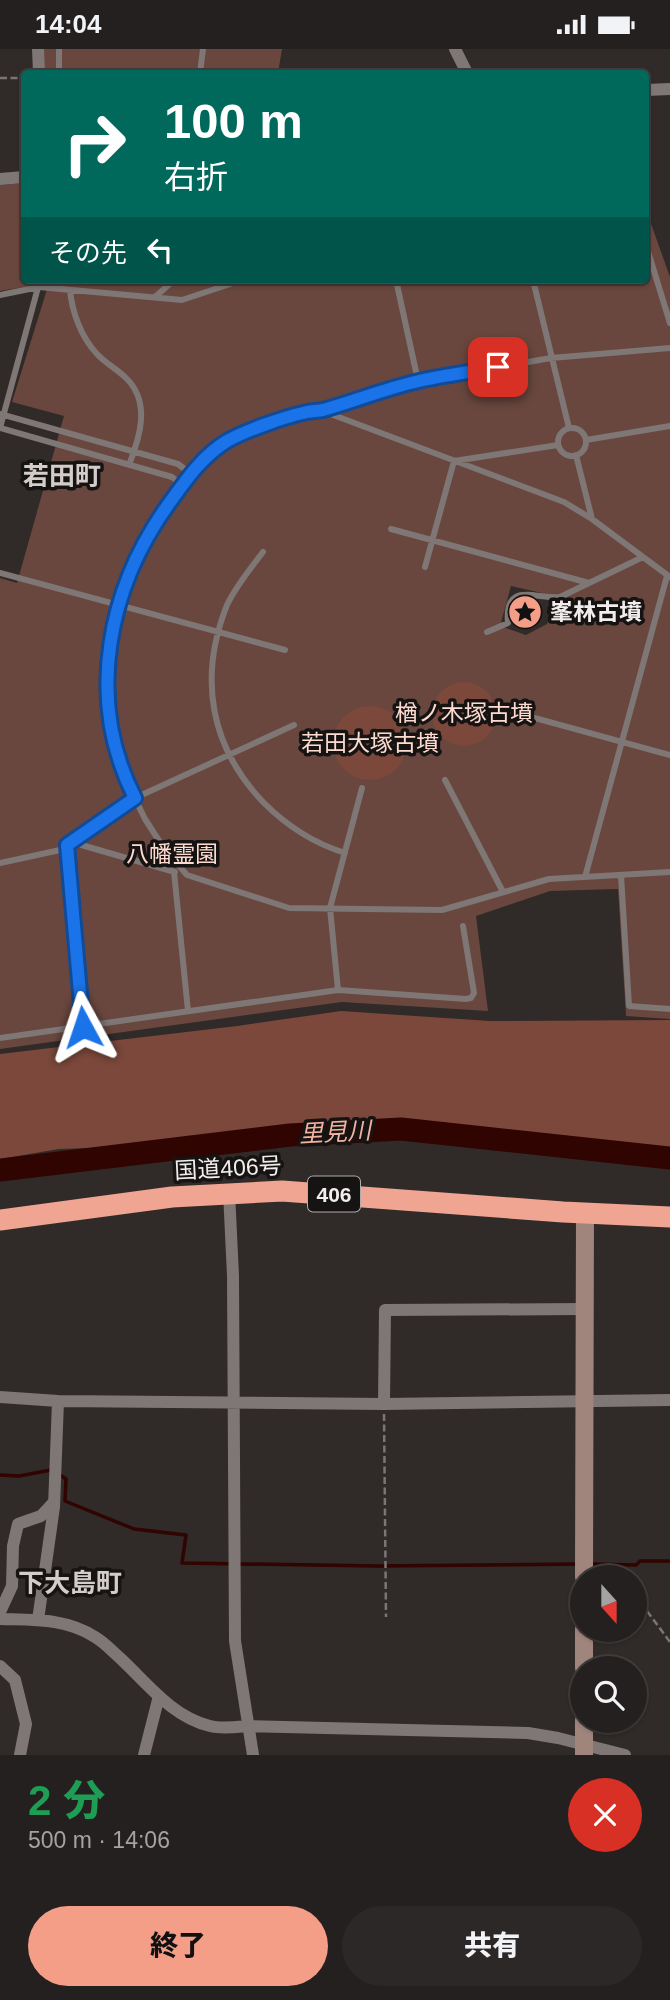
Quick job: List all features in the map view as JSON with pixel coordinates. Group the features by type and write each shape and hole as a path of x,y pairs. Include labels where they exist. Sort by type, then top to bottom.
{"highway":[{"name":"国道406号","path":"0,1220 172,1197 282,1191 670,1217"}],"street":[{"path":"38,49 39,70"},
{"path":"455,49 466,70"},
{"path":"649,90 670,89"},
{"path":"0,179 21,177"},
{"path":"229,1192 233,1276 234,1641 253,1755"},
{"path":"584,1213 584,1565"},
{"path":"384,1404 385,1310 584,1309"},
{"path":"0,1397 58,1401 384,1404 670,1399"},
{"path":"38,1620 54,1502 58,1401"},
{"path":"0,1612 12,1586 13,1546 18,1524 41,1516 54,1502"},
{"path":"0,1619 58,1621 96,1637 159,1696 184,1714 209,1726 528,1733 558,1738 584,1750 625,1755"},
{"path":"0,1666 15,1680 26,1724 20,1755"},
{"path":"144,1755 159,1696"}],"lane":[{"path":"59,49 59,70"},
{"path":"200,70 203,49"},
{"path":"649,255 670,323"},
{"path":"0,295 37,284"},
{"path":"40,284 0,428 172,477 183,485"},
{"path":"44,284 70,290 183,299 230,284"},
{"path":"155,297 170,284"},
{"path":"397,284 418,381"},
{"path":"534,284 569,428"},
{"path":"70,290 77,319 93,349 136,389 141,431 129,465"},
{"path":"187,875 153,834 122,767 109,711 109,653 118,604 132,565 145,539 191,474 214,450 229,440 301,414 418,381 551,358 670,348"},
{"path":"319,411 564,502 592,519 669,576 585,877"},
{"path":"2,415 178,464 191,474"},
{"path":"586,440 670,426"},
{"path":"569,428 579,430 586,440 583,450 572,456 563,453 558,445 560,433 569,428"},
{"path":"454,461 558,445"},
{"path":"576,455 592,519"},
{"path":"425,567 454,461"},
{"path":"391,529 589,583"},
{"path":"263,552 237,586 219,632 212,683 220,737 247,784 282,820 312,840 345,853"},
{"path":"487,632 509,623 507,612 515,597 524,594 560,597 643,557"},
{"path":"0,573 285,650"},
{"path":"506,710 670,755"},
{"path":"0,863 60,849 135,798 293,725"},
{"path":"445,780 503,892"},
{"path":"338,990 330,908 362,788"},
{"path":"69,844 187,875 289,908 442,910 549,879 670,872"},
{"path":"69,844 83,1027"},
{"path":"174,872 188,1011"},
{"path":"621,875 629,1006 670,1009"},
{"path":"0,1038 338,990 471,998 474,993 463,926"}],"path":[{"path":"0,78 21,78"},
{"path":"384,1404 386,1617"},
{"path":"648,1612 670,1642"}],"green space":[{"path":"43,49 282,49 278,70 44,70"},
{"name":"八幡霊園","path":"21,183 21,284 43,284 0,291 0,185"},
{"name":"八幡霊園","path":"650,221 670,277 670,1019 626,1016 618,889 550,891 476,916 488,1011 342,1002 0,1049 0,578 17,583 64,416 12,402 49,284 649,284","holes":["511,586 560,597 547,624 526,635 500,626"]},
{"name":"楢ノ木塚古墳","path":"464,682 482,688 490,696 496,714 490,732 482,740 464,746 446,740 438,732 432,714 438,696 446,688"},
{"name":"若田大塚古墳","path":"370,706 391,712 401,722 407,743 401,764 391,774 370,780 349,774 339,764 333,743 339,722 349,712"},
{"path":"341,1011 490,1021 670,1020 670,1148 651,1150 547,1134 407,1125 273,1132 213,1144 59,1149 0,1159 0,1054"}],"waterway":[{"name":"里見川","path":"0,1170 290,1135 401,1129 670,1158"},
{"path":"0,1475 19,1476 51,1470"},
{"path":"57,1473 66,1479 65,1501 134,1529 186,1535 182,1563 377,1566 579,1564"},
{"path":"590,1564 636,1565 640,1561 670,1561"}],"place":[{"name":"峯林古墳","path":"525,612"}],"district":[{"name":"若田町","path":"62,476"},
{"name":"下大島町","path":"70,1583"}],"route":[{"path":"83,1027 67,845 135,798 122,767 112,729 108,674 109,653 120,597 145,539 191,474 214,450 229,440 310,411 319,411 418,381 498,367"}]}
